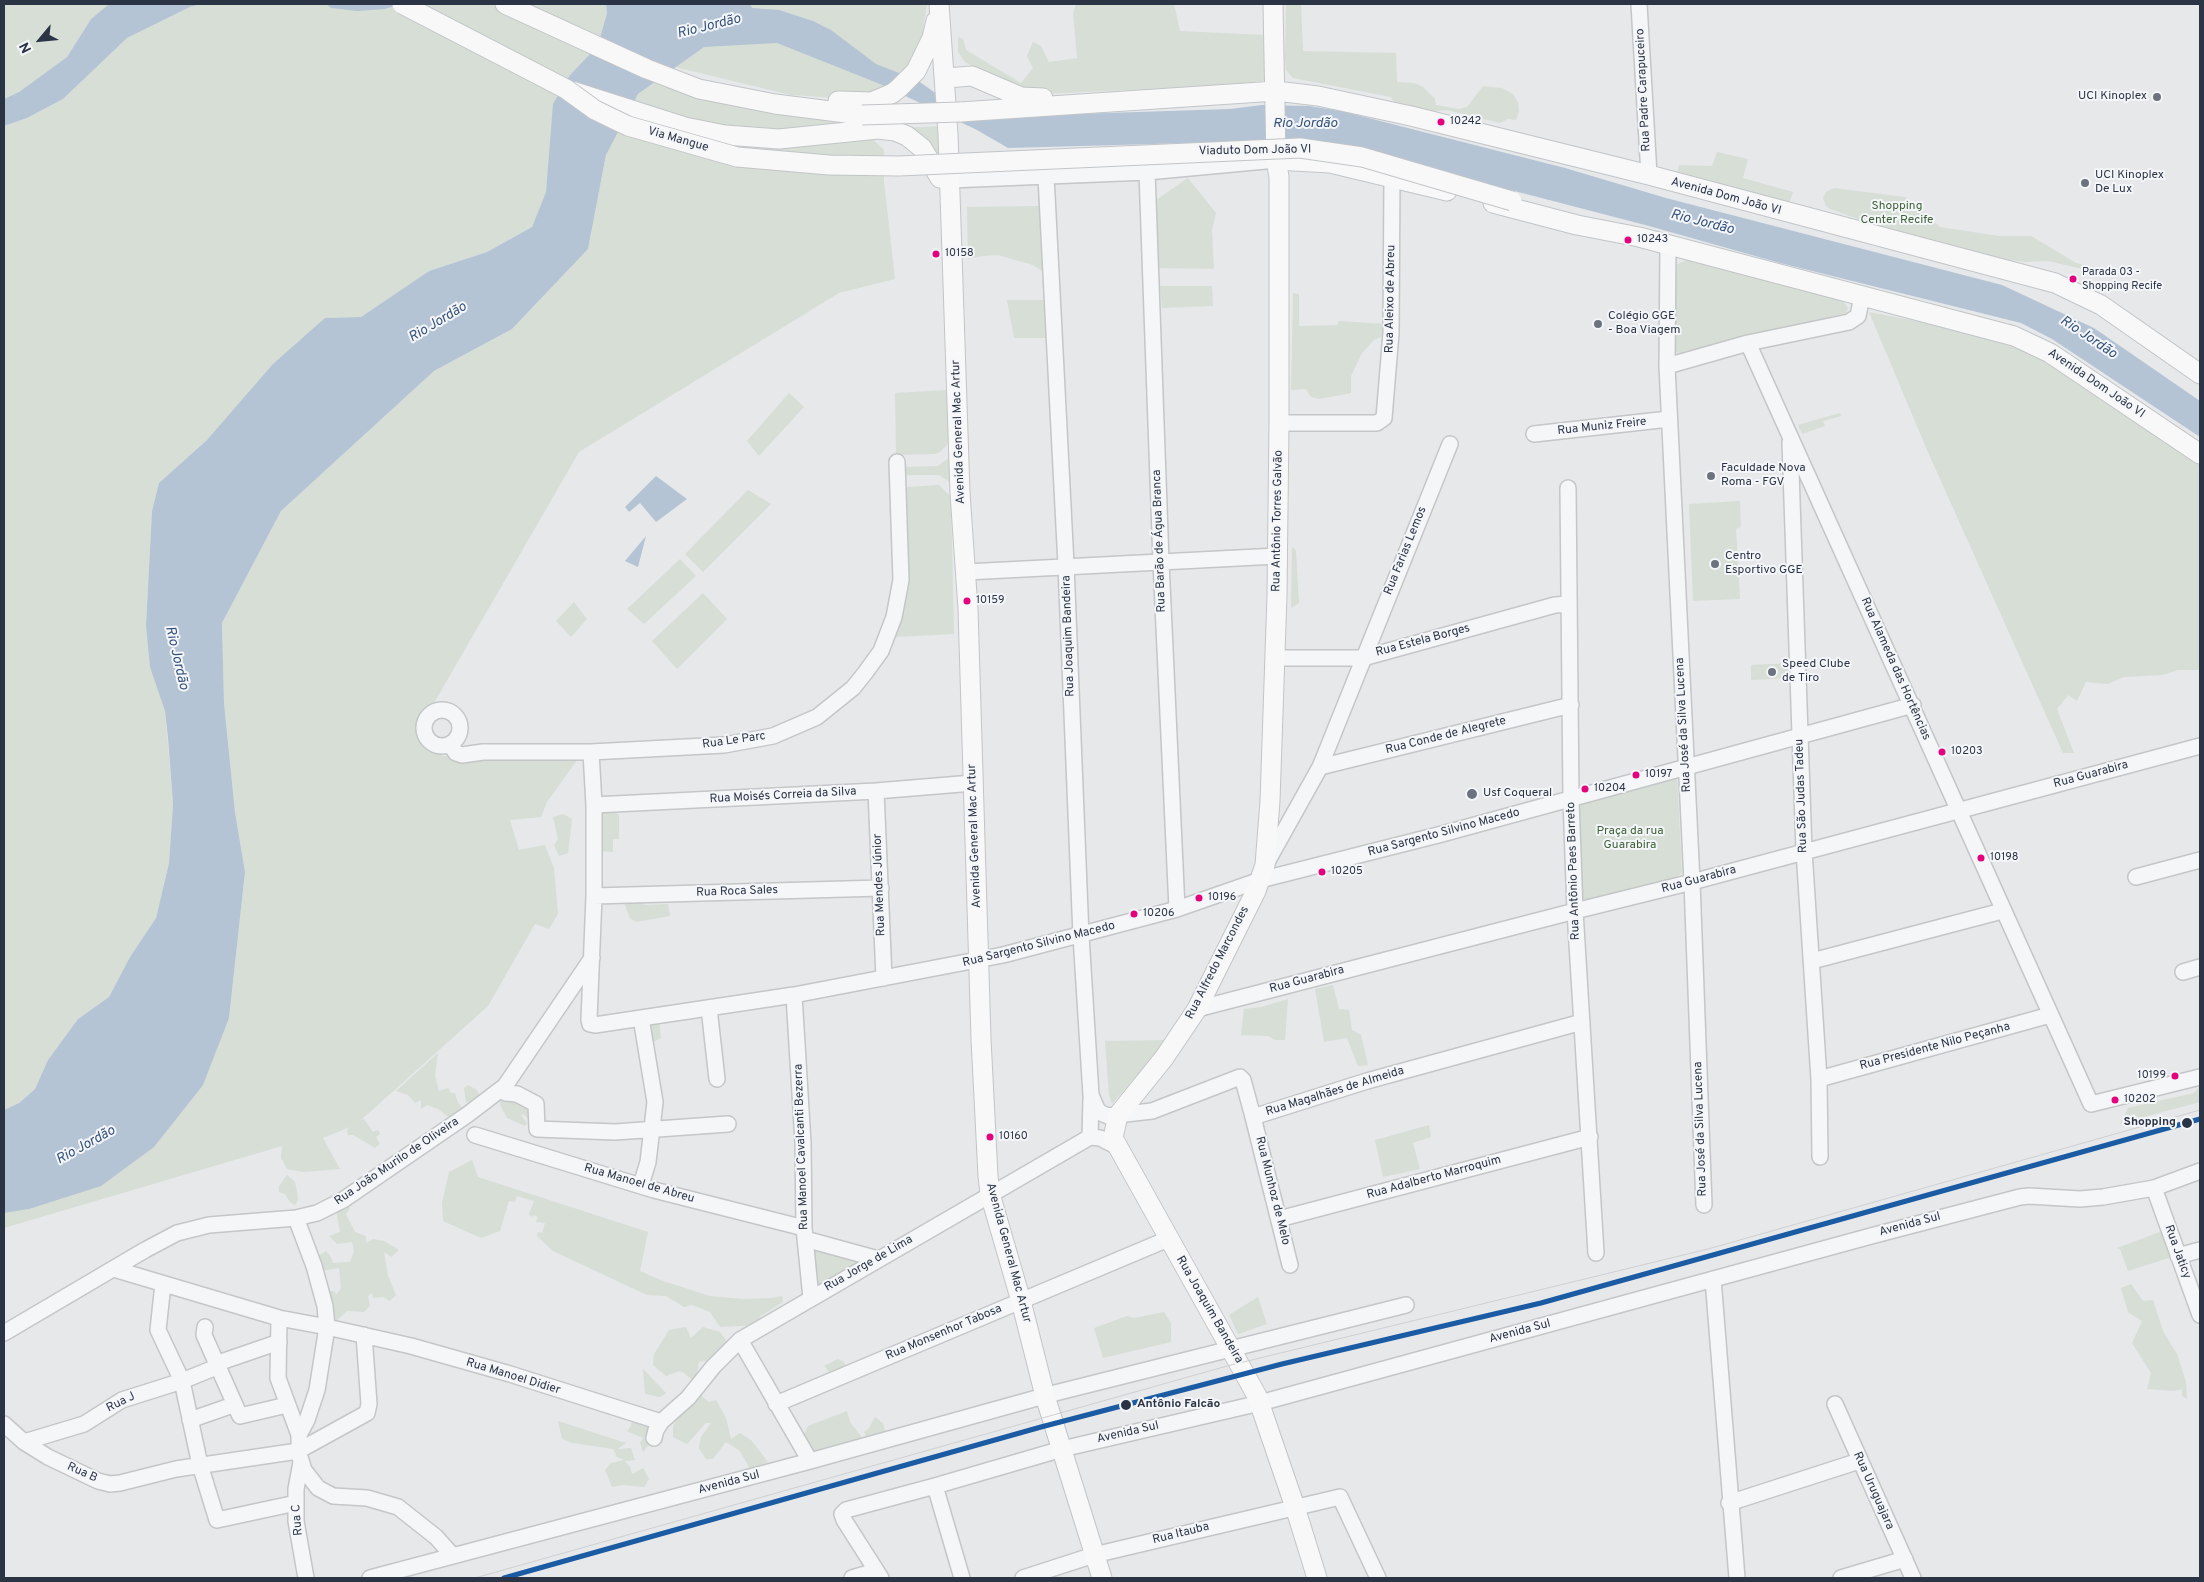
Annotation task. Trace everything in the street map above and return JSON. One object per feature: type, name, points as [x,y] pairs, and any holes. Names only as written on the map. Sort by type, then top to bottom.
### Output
[{"type":"main road","name":"Via Mangue","points":[[402,4],[566,89],[595,110],[628,126],[736,157],[829,165],[899,166],[985,162]]},
{"type":"main road","points":[[505,4],[648,69],[700,89],[816,111],[862,115],[960,112],[1221,95]]},
{"type":"main road","name":"Rua Antônio Torres Galvão","points":[[1263,873],[1270,801],[1279,423],[1279,177],[1281,97],[1273,4]]},
{"type":"main road","points":[[648,69],[676,72],[741,88],[811,98],[860,103],[872,102],[893,93],[916,71],[932,38],[939,7]]},
{"type":"main road","name":"Avenida General Mac Artur","points":[[939,7],[946,84],[960,493],[966,572],[977,859],[978,962],[986,1150],[990,1194],[1021,1300],[1045,1396],[1102,1578]]},
{"type":"main road","points":[[946,84],[974,77],[1012,94],[1031,98],[1210,88],[1221,95]]},
{"type":"main road","points":[[566,89],[685,127],[725,135],[779,138],[878,130],[895,131],[907,136],[922,148],[943,183],[951,204]]},
{"type":"main road","name":"Avenida Dom João VI","points":[[1221,95],[1318,96],[1411,116],[1650,175],[2055,283],[2101,305],[2200,374]]},
{"type":"main road","name":"Viaduto Dom João VI","points":[[985,162],[1300,148],[1362,157],[1512,201],[1546,216]]},
{"type":"main road","points":[[1281,152],[1392,177],[1546,216]]},
{"type":"main road","name":"Avenida Dom João VI","points":[[1546,216],[1577,225],[1668,244],[2014,336],[2050,352],[2200,454]]},
{"type":"main road","name":"Rua Alfredo Marcondes","points":[[1118,1115],[1164,1058],[1197,1009],[1263,873]]},
{"type":"main road","name":"Rua Joaquim Bandeira","points":[[1118,1115],[1113,1132],[1116,1146],[1260,1402],[1317,1578]]},
{"type":"street","name":"Rua Padre Carapuceiro","points":[[1639,4],[1650,175]]},
{"type":"street","points":[[950,180],[1147,172],[1281,152]]},
{"type":"street","name":"Rua Barão de Água Branca","points":[[1147,172],[1161,562],[1177,909]]},
{"type":"street","name":"Rua Joaquim Bandeira","points":[[1046,176],[1066,566],[1081,936],[1091,1095],[1090,1137]]},
{"type":"street","name":"Rua Aleixo de Abreu","points":[[1279,423],[1382,421],[1384,418],[1391,334],[1392,177]]},
{"type":"street","name":"Rua José da Silva Lucena","points":[[1668,244],[1667,366],[1692,882],[1704,1205]]},
{"type":"street","points":[[1667,366],[1748,344],[1849,322],[1858,316],[1862,296]]},
{"type":"street","name":"Rua Alameda das Hortências","points":[[1748,344],[1913,705],[2002,911],[2091,1104],[2200,1077]]},
{"type":"street","name":"Rua Muniz Freire","points":[[1534,434],[1669,419]]},
{"type":"street","name":"Rua São Judas Tadeu","points":[[1790,436],[1790,498],[1796,582],[1804,851],[1819,1079],[1820,1157]]},
{"type":"street","name":"Rua Farias Lemos","points":[[1363,658],[1450,444]]},
{"type":"street","name":"Rua Le Parc","points":[[455,739],[482,752],[591,752],[724,745],[773,736],[817,717],[853,688],[881,651],[898,604],[901,580],[897,462]]},
{"type":"street","name":"Rua Antônio Paes Barreto","points":[[1568,488],[1572,704],[1571,799],[1575,911],[1596,1253]]},
{"type":"street","points":[[966,572],[1277,556]]},
{"type":"street","name":"Rua Estela Borges","points":[[1274,658],[1363,658],[1556,605],[1569,604]]},
{"type":"street","name":"Rua Alfredo Marcondes","points":[[1263,873],[1320,767],[1363,658]]},
{"type":"street","name":"Rua Conde de Alegrete","points":[[1320,767],[1572,704]]},
{"type":"street","name":"Rua Sargento Silvino Macedo","points":[[592,958],[590,1024],[601,1025],[794,995],[978,962],[1177,909],[1263,873],[1571,799],[1913,705]]},
{"type":"street","name":"Rua Guarabira","points":[[1197,1009],[1692,882],[2200,746]]},
{"type":"street","points":[[591,752],[594,805],[592,958]]},
{"type":"street","name":"Rua Moisés Correia da Silva","points":[[594,805],[876,791],[973,783]]},
{"type":"street","name":"Rua Mendes Júnior","points":[[876,791],[884,978]]},
{"type":"street","points":[[2136,877],[2200,860]]},
{"type":"street","name":"Rua Roca Sales","points":[[594,896],[881,888]]},
{"type":"street","points":[[1812,962],[2002,911]]},
{"type":"street","name":"Rua João Murilo de Oliveira","points":[[4,1333],[169,1238],[193,1228],[296,1218],[317,1213],[343,1200],[443,1132],[500,1090],[592,958]]},
{"type":"street","points":[[2183,972],[2200,967]]},
{"type":"street","name":"Rua Manoel Cavalcanti Bezerra","points":[[794,995],[803,1143],[805,1234],[811,1298]]},
{"type":"street","points":[[709,1008],[717,1079]]},
{"type":"street","name":"Rua Presidente Nilo Peçanha","points":[[1819,1079],[2050,1015]]},
{"type":"street","points":[[641,1018],[655,1102],[648,1162],[641,1186]]},
{"type":"street","name":"Rua Magalhães de Almeida","points":[[1118,1115],[1152,1111],[1240,1077],[1243,1080],[1253,1117],[1367,1081],[1582,1022]]},
{"type":"street","points":[[500,1090],[516,1094],[536,1104],[537,1129],[596,1132],[728,1124]]},
{"type":"street","points":[[1091,1095],[1101,1113],[1108,1116],[1118,1115]]},
{"type":"street","name":"Rua Munhoz de Melo","points":[[1253,1117],[1290,1265]]},
{"type":"street","name":"Rua Manoel de Abreu","points":[[475,1135],[805,1234],[878,1259]]},
{"type":"street","points":[[1090,1137],[1100,1138],[1116,1146]]},
{"type":"street","name":"Rua Jorge de Lima","points":[[654,1438],[661,1422],[688,1398],[713,1367],[740,1340],[1090,1137]]},
{"type":"street","name":"Rua Adalberto Marroquim","points":[[1279,1219],[1590,1137]]},
{"type":"street","name":"Avenida Sul","points":[[878,1575],[844,1520],[842,1514],[846,1510],[1062,1449],[1260,1402],[2020,1197],[2080,1199],[2103,1197],[2154,1188],[2200,1171]]},
{"type":"street","name":"Rua Jaticy","points":[[2154,1188],[2200,1315]]},
{"type":"street","points":[[296,1218],[316,1274],[325,1306],[327,1327],[317,1390],[307,1420],[299,1435]]},
{"type":"street","name":"Rua Monsenhor Tabosa","points":[[776,1404],[1168,1239]]},
{"type":"street","points":[[2178,1256],[2200,1250]]},
{"type":"street","name":"Rua Manoel Didier","points":[[114,1269],[279,1318],[364,1335],[510,1374],[661,1422]]},
{"type":"street","points":[[1713,1279],[1736,1578]]},
{"type":"street","points":[[163,1284],[158,1330],[182,1382],[200,1465],[217,1520],[296,1503]]},
{"type":"street","name":"Avenida Sul","points":[[370,1578],[810,1461],[1045,1396],[1406,1305]]},
{"type":"street","points":[[279,1318],[278,1378],[299,1435],[300,1456],[311,1481],[324,1492],[333,1496],[366,1498],[398,1507],[436,1537],[453,1556]]},
{"type":"street","points":[[205,1328],[204,1335],[219,1365],[236,1410]]},
{"type":"street","name":"Rua B","points":[[4,1424],[24,1442],[48,1457],[87,1476],[110,1484],[200,1465],[300,1456],[366,1416],[369,1404],[364,1335]]},
{"type":"street","points":[[740,1340],[810,1461]]},
{"type":"street","name":"Rua J","points":[[24,1442],[84,1424],[122,1400],[182,1382],[219,1365],[279,1342]]},
{"type":"street","name":"Rua Uruguajara","points":[[1835,1404],[1913,1578]]},
{"type":"street","points":[[190,1420],[236,1410],[287,1405]]},
{"type":"street","name":"Rua C","points":[[300,1456],[296,1489],[296,1521],[306,1578]]},
{"type":"street","points":[[1729,1503],[1859,1461]]},
{"type":"street","points":[[935,1486],[962,1578]]},
{"type":"street","name":"Rua Itauba","points":[[1023,1578],[1094,1555],[1295,1506],[1340,1497],[1378,1578]]},
{"type":"street","points":[[1841,1578],[1905,1560]]},
{"type":"street","points":[[852,1578],[878,1575]]},
{"type":"green space","points":[[4,4],[109,4],[91,19],[67,57],[19,92],[4,99]]},
{"type":"green space","points":[[201,4],[326,4],[331,8],[385,9],[401,4],[606,4],[607,13],[599,41],[570,75],[553,122],[546,192],[532,227],[487,252],[429,271],[361,317],[325,318],[207,440],[159,483],[152,511],[146,625],[165,711],[173,804],[169,863],[156,918],[130,957],[109,997],[78,1019],[48,1060],[35,1089],[19,1103],[4,1110],[4,126],[27,118],[63,99],[127,38],[190,7]]},
{"type":"green space","points":[[708,4],[927,4],[920,51],[891,89],[853,99],[791,95],[675,67],[730,28]]},
{"type":"green space","points":[[1076,4],[1174,4],[1180,31],[1264,35],[1267,80],[1231,85],[1023,95],[965,62],[958,52],[958,37],[963,39],[966,50],[1021,83],[1033,68],[1027,56],[1033,42],[1041,46],[1049,62],[1077,58],[1073,13]]},
{"type":"green space","points":[[1286,4],[1301,4],[1303,51],[1396,53],[1397,82],[1414,83],[1423,87],[1435,99],[1436,105],[1459,109],[1467,107],[1483,86],[1502,88],[1513,94],[1518,102],[1519,112],[1516,120],[1508,119],[1500,123],[1447,110],[1423,112],[1395,105],[1391,97],[1293,78],[1286,70]]},
{"type":"green space","points":[[655,82],[857,124],[884,150],[884,182],[895,279],[839,293],[579,452],[434,703],[423,715],[417,726],[423,741],[443,756],[460,754],[580,756],[547,802],[541,817],[510,820],[519,850],[545,845],[554,868],[558,914],[549,929],[535,924],[488,1006],[360,1121],[364,1119],[373,1132],[378,1130],[380,1134],[376,1137],[380,1144],[375,1148],[353,1135],[348,1135],[347,1130],[350,1127],[323,1138],[340,1169],[304,1172],[287,1169],[281,1158],[282,1146],[4,1228],[4,1213],[29,1209],[229,1018],[245,872],[235,812],[224,703],[222,623],[281,511],[434,371],[512,329],[588,249],[606,155],[638,94]]},
{"type":"green space","points":[[945,126],[947,159],[938,160],[897,128]]},
{"type":"green space","points":[[1717,152],[1748,159],[1743,178],[1793,192],[1787,209],[1676,178],[1679,165],[1712,166]]},
{"type":"green space","points":[[1188,178],[1216,213],[1212,230],[1214,269],[1159,268],[1156,200]]},
{"type":"green space","name":"Shopping Center Recife","points":[[1834,188],[1905,197],[1940,227],[1999,236],[2031,236],[2076,263],[2084,265],[2091,271],[2048,261],[2024,262],[1989,257],[1886,229],[1826,206],[1823,198],[1826,192]]},
{"type":"green space","points":[[1044,206],[1049,275],[1033,265],[998,255],[968,259],[967,207]]},
{"type":"green space","points":[[1693,257],[1787,282],[1843,301],[1848,308],[1846,313],[1686,355],[1673,351],[1674,266]]},
{"type":"green space","points":[[1160,286],[1212,286],[1213,306],[1162,308]]},
{"type":"green space","points":[[1293,293],[1299,294],[1299,326],[1337,325],[1339,321],[1386,324],[1383,336],[1374,340],[1362,353],[1351,376],[1351,393],[1319,399],[1311,397],[1306,389],[1291,390]]},
{"type":"green space","points":[[1007,300],[1048,300],[1050,338],[1014,338]]},
{"type":"green space","points":[[1869,312],[1952,328],[2032,351],[2200,464],[2200,670],[2178,670],[2162,675],[2124,677],[2108,684],[2086,682],[2077,701],[2068,695],[2057,709],[2074,753],[2063,753],[1927,450]]},
{"type":"green space","points":[[947,390],[949,439],[947,445],[935,454],[899,455],[896,452],[895,393]]},
{"type":"green space","points":[[789,393],[804,407],[759,456],[747,441]]},
{"type":"green space","points":[[1840,413],[1841,416],[1823,421],[1825,426],[1802,434],[1798,425]]},
{"type":"green space","points":[[950,457],[950,482],[939,475],[905,475],[904,467],[938,466]]},
{"type":"green space","points":[[939,485],[951,497],[954,634],[893,637],[903,489],[906,487]]},
{"type":"green space","points":[[748,490],[771,504],[703,572],[685,554]]},
{"type":"green space","name":"Centro Esportivo GGE","points":[[1740,501],[1741,527],[1736,529],[1740,599],[1693,601],[1689,504]]},
{"type":"green space","points":[[1292,547],[1296,550],[1299,603],[1291,608]]},
{"type":"green space","points":[[680,559],[696,576],[644,624],[627,609]]},
{"type":"green space","points":[[703,593],[727,619],[677,669],[652,641]]},
{"type":"green space","points":[[574,602],[587,619],[571,637],[556,621]]},
{"type":"green space","name":"Speed Clube de Tiro","points":[[1793,663],[1794,678],[1751,680],[1751,665]]},
{"type":"green space","name":"Praça da rua Guarabira","points":[[1677,777],[1681,874],[1673,879],[1585,901],[1582,896],[1579,802]]},
{"type":"green space","points":[[599,808],[612,810],[619,815],[619,839],[613,839],[613,852],[600,851]]},
{"type":"green space","points":[[563,814],[572,819],[568,853],[559,856],[554,845],[558,839],[553,817]]},
{"type":"green space","points":[[623,900],[640,900],[645,905],[668,904],[670,916],[636,922],[630,918]]},
{"type":"green space","points":[[1333,985],[1339,1009],[1349,1010],[1352,1030],[1361,1035],[1368,1065],[1358,1066],[1347,1038],[1324,1042],[1315,989]]},
{"type":"green space","points":[[1288,999],[1285,1040],[1275,1040],[1268,1036],[1241,1035],[1244,1009],[1261,1007]]},
{"type":"green space","points":[[659,1020],[661,1038],[648,1045],[643,1021]]},
{"type":"green space","points":[[1168,1040],[1112,1104],[1109,1095],[1105,1041]]},
{"type":"green space","points":[[438,1053],[435,1076],[439,1091],[448,1088],[451,1093],[455,1093],[458,1103],[462,1107],[459,1112],[450,1118],[438,1109],[427,1105],[421,1109],[421,1100],[415,1103],[408,1095],[396,1091]]},
{"type":"green space","points":[[468,1085],[477,1090],[481,1098],[474,1103],[466,1102],[464,1088]]},
{"type":"green space","points":[[2200,1086],[2200,1102],[2140,1118],[2132,1114],[2127,1122],[2120,1124],[2128,1108],[2194,1093]]},
{"type":"green space","points":[[501,1095],[517,1096],[538,1116],[529,1120],[523,1114],[521,1115],[527,1123],[525,1126],[507,1118],[500,1105]]},
{"type":"green space","points":[[1429,1125],[1431,1137],[1413,1143],[1420,1169],[1383,1177],[1375,1140]]},
{"type":"green space","points":[[472,1160],[478,1177],[648,1232],[640,1271],[663,1281],[710,1296],[743,1299],[782,1296],[783,1302],[759,1317],[759,1325],[720,1327],[710,1312],[692,1305],[684,1307],[666,1296],[647,1295],[553,1251],[537,1236],[538,1232],[542,1233],[545,1223],[536,1222],[538,1217],[534,1215],[531,1217],[529,1214],[534,1201],[517,1196],[515,1202],[509,1201],[500,1231],[481,1238],[443,1221],[442,1203],[449,1172]]},
{"type":"green space","points":[[287,1175],[295,1182],[298,1200],[295,1205],[290,1202],[285,1194],[279,1192],[279,1186]]},
{"type":"green space","points":[[347,1205],[350,1208],[346,1214],[355,1232],[366,1236],[366,1243],[373,1239],[384,1241],[399,1250],[391,1257],[384,1252],[388,1276],[396,1295],[390,1301],[383,1297],[373,1298],[372,1293],[368,1296],[370,1306],[364,1312],[347,1311],[333,1324],[324,1291],[334,1291],[336,1295],[341,1288],[339,1268],[321,1271],[316,1258],[326,1251],[333,1263],[350,1262],[354,1251],[352,1242],[337,1244],[329,1236],[340,1232],[336,1209]]},
{"type":"green space","points":[[2165,1230],[2175,1256],[2128,1271],[2120,1249],[2117,1248]]},
{"type":"green space","points":[[809,1243],[866,1262],[814,1293]]},
{"type":"green space","points":[[2131,1284],[2143,1301],[2153,1300],[2163,1331],[2177,1354],[2186,1382],[2187,1399],[2182,1396],[2182,1389],[2174,1391],[2147,1389],[2151,1373],[2132,1343],[2142,1321],[2128,1312],[2121,1288]]},
{"type":"green space","points":[[1258,1297],[1267,1324],[1238,1334],[1229,1315]]},
{"type":"green space","points":[[1164,1312],[1171,1323],[1171,1342],[1103,1358],[1094,1328],[1127,1316],[1134,1318]]},
{"type":"green space","points":[[686,1327],[691,1338],[703,1327],[720,1332],[728,1343],[711,1360],[699,1362],[697,1372],[701,1379],[695,1382],[679,1371],[666,1376],[653,1365],[654,1354],[669,1330]]},
{"type":"green space","points":[[838,1359],[844,1362],[847,1370],[832,1375],[824,1366]]},
{"type":"green space","points":[[643,1369],[666,1393],[660,1397],[645,1394]]},
{"type":"green space","points":[[699,1394],[709,1402],[716,1400],[726,1418],[731,1439],[740,1433],[751,1440],[768,1462],[750,1469],[740,1451],[726,1442],[713,1459],[706,1459],[699,1448],[701,1437],[711,1423],[706,1423],[687,1444],[673,1437],[673,1426],[677,1418],[684,1408]]},
{"type":"green space","points":[[847,1411],[850,1422],[864,1440],[819,1453],[812,1450],[804,1434],[808,1426]]},
{"type":"green space","points":[[632,1416],[651,1422],[650,1443],[643,1452],[640,1443],[643,1438],[627,1431],[631,1426]]},
{"type":"green space","points":[[875,1417],[883,1423],[886,1434],[868,1439],[864,1432],[869,1428]]},
{"type":"green space","points":[[558,1421],[626,1443],[618,1449],[631,1448],[635,1460],[625,1461],[630,1467],[632,1474],[643,1468],[649,1479],[644,1487],[622,1485],[612,1487],[605,1470],[611,1463],[624,1460],[617,1457],[613,1449],[573,1443],[562,1439]]},
{"type":"water","points":[[109,4],[201,4],[190,7],[127,38],[63,99],[27,118],[4,126],[4,99],[19,92],[67,57],[91,19]]},
{"type":"water","points":[[326,4],[401,4],[385,9],[357,11],[331,8]]},
{"type":"water","name":"Rio Jordão","points":[[606,4],[750,4],[752,8],[779,10],[813,21],[831,30],[876,64],[917,80],[958,109],[982,117],[1230,109],[1262,105],[1309,106],[1341,111],[1565,168],[1666,198],[2002,285],[2094,328],[2200,401],[2200,437],[2052,339],[2021,323],[1780,263],[1649,226],[1353,149],[1263,141],[1008,148],[977,130],[880,84],[777,43],[704,47],[638,94],[606,155],[588,249],[512,329],[434,371],[281,511],[222,623],[224,703],[235,812],[245,872],[229,1018],[203,1085],[154,1147],[101,1186],[29,1209],[4,1213],[4,1110],[19,1103],[35,1089],[48,1060],[78,1019],[109,997],[130,957],[156,918],[169,863],[173,804],[168,738],[165,711],[150,667],[146,625],[152,511],[159,483],[207,440],[273,364],[325,318],[361,317],[429,271],[487,252],[532,227],[546,192],[553,104],[570,75],[599,41],[607,13]]},
{"type":"water","points":[[656,476],[687,499],[656,522],[640,503],[629,512],[625,507]]},
{"type":"water","points":[[646,536],[638,567],[625,561]]},
{"type":"tram line","points":[[475,1578],[1227,1366],[1708,1249],[2200,1110]]},
{"type":"transit line","points":[[504,1578],[1041,1427],[1282,1364],[1541,1303],[2200,1119]]},
{"type":"place","name":"UCI Kinoplex","points":[[2157,97]]},
{"type":"place","name":"10242","points":[[1441,122]]},
{"type":"place","name":"UCI Kinoplex De Lux","points":[[2085,183]]},
{"type":"place","name":"10243","points":[[1628,240]]},
{"type":"place","name":"10158","points":[[936,254]]},
{"type":"place","name":"Parada 03 - Shopping Recife","points":[[2073,279]]},
{"type":"place","name":"Colégio GGE - Boa Viagem","points":[[1598,324]]},
{"type":"place","name":"Faculdade Nova Roma - FGV","points":[[1711,476]]},
{"type":"place","name":"Centro Esportivo GGE","points":[[1715,564]]},
{"type":"place","name":"10159","points":[[967,601]]},
{"type":"place","name":"Speed Clube de Tiro","points":[[1772,672]]},
{"type":"place","name":"10203","points":[[1942,752]]},
{"type":"place","name":"10197","points":[[1636,775]]},
{"type":"place","name":"10204","points":[[1585,789]]},
{"type":"place","name":"Usf Coqueral","points":[[1472,794]]},
{"type":"place","name":"10198","points":[[1981,858]]},
{"type":"place","name":"10205","points":[[1322,872]]},
{"type":"place","name":"10196","points":[[1199,898]]},
{"type":"place","name":"10206","points":[[1134,914]]},
{"type":"place","name":"10199","points":[[2175,1076]]},
{"type":"place","name":"10202","points":[[2115,1100]]},
{"type":"place","name":"Shopping","points":[[2187,1123]]},
{"type":"place","name":"10160","points":[[990,1137]]},
{"type":"place","name":"Antônio Falcão","points":[[1126,1405]]}]
